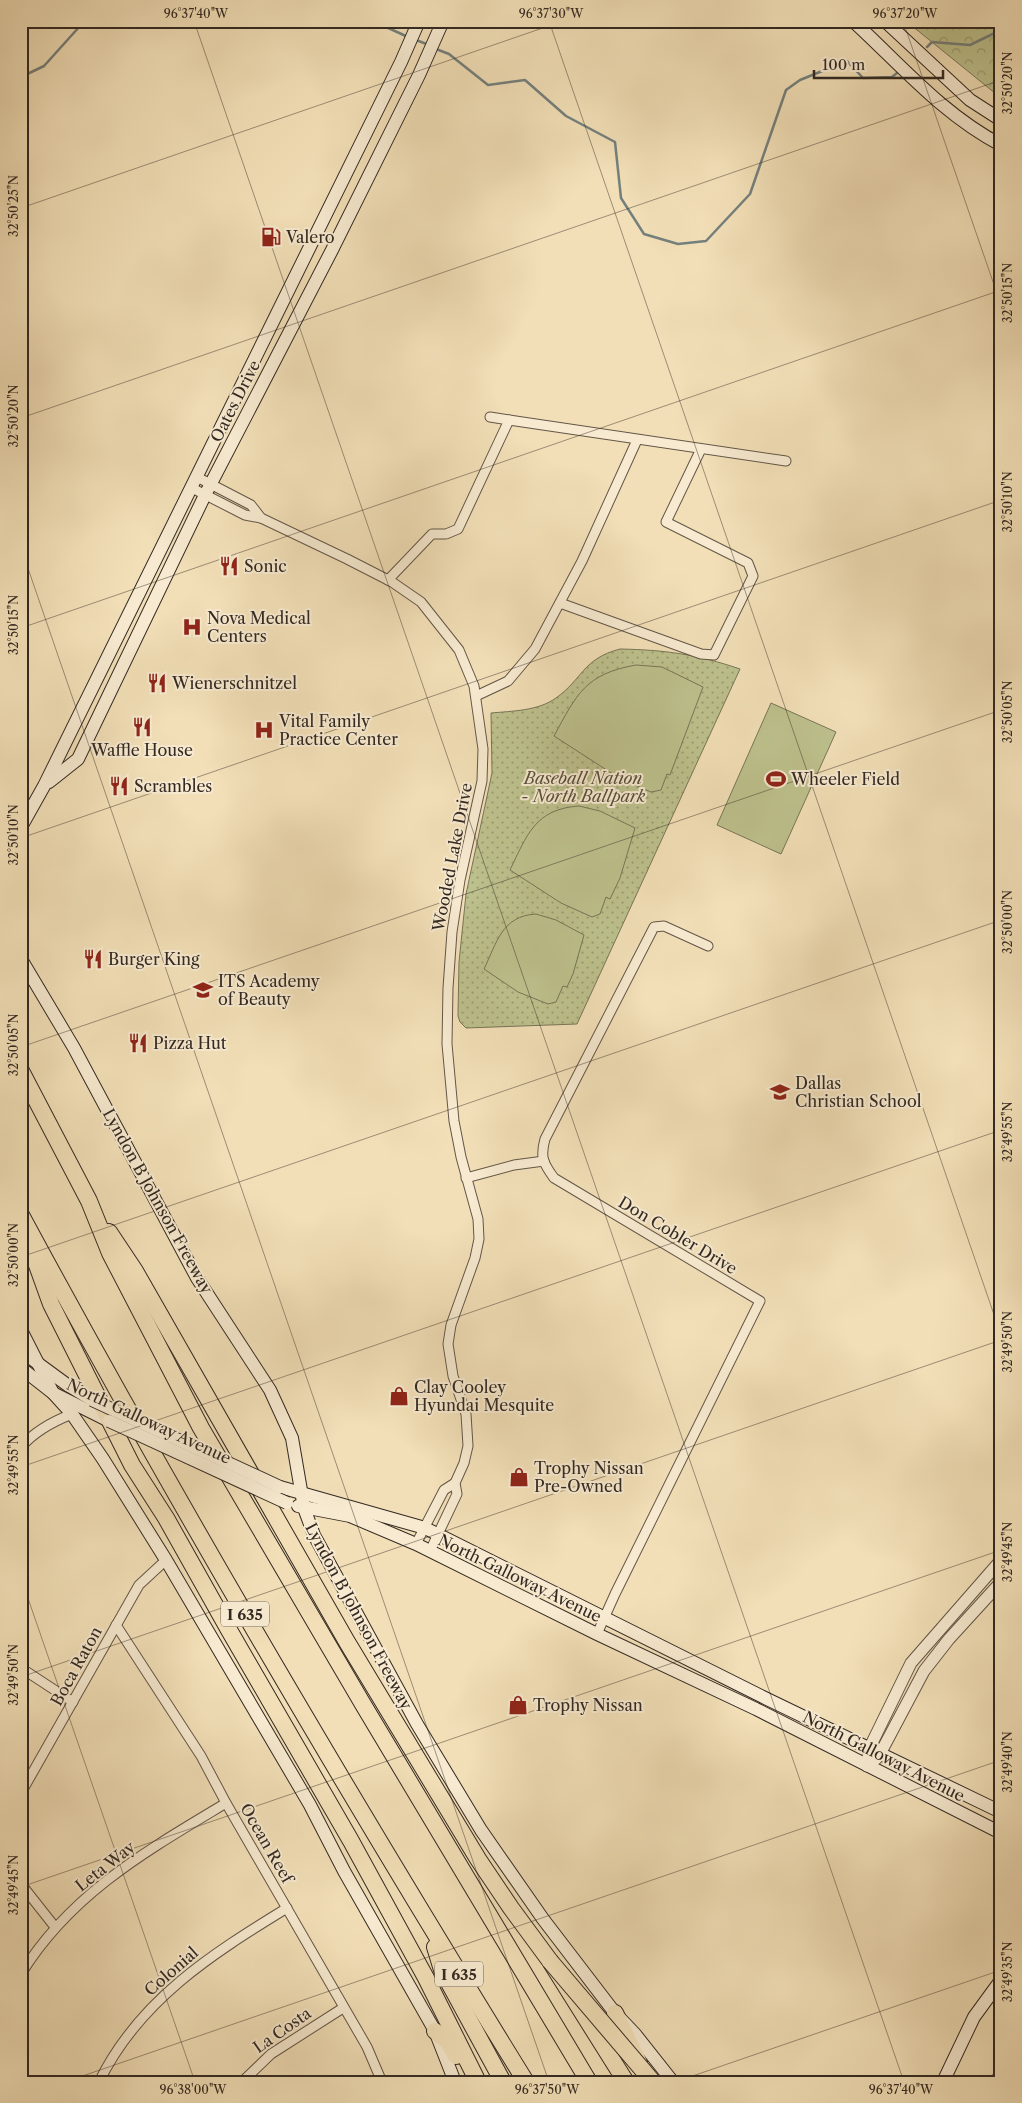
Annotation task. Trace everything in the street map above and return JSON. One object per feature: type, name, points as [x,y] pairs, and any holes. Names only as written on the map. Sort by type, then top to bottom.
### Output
[{"type":"highway","points":[[21,1071],[89,1201],[110,1253],[201,1428],[364,1706],[589,2080]]},
{"type":"highway","points":[[89,1201],[135,1271],[308,1574],[478,1860],[550,1961],[653,2082]]},
{"type":"highway","name":"I 635","points":[[21,1216],[100,1362],[195,1529],[428,1923],[526,2082]]},
{"type":"highway","points":[[21,1222],[51,1304],[132,1465],[166,1518],[204,1588],[351,1841],[426,1978],[474,2079]]},
{"type":"highway","points":[[428,1923],[442,1970],[503,2082]]},
{"type":"highway","points":[[550,1961],[626,2082]]},
{"type":"highway","points":[[615,2013],[637,2058],[645,2082]]},
{"type":"highway","points":[[436,2032],[448,2042],[474,2079]]},
{"type":"main road","name":"Oates Drive","points":[[21,827],[44,786],[194,483],[401,62],[419,21]]},
{"type":"main road","name":"Oates Drive","points":[[44,786],[78,759],[208,490],[332,250],[398,113],[419,75],[443,21]]},
{"type":"main road","points":[[885,21],[970,100],[1001,120]]},
{"type":"main road","points":[[855,22],[902,70],[950,112],[1001,145]]},
{"type":"main road","points":[[380,103],[398,113]]},
{"type":"main road","points":[[120,632],[136,640]]},
{"type":"main road","name":"Lyndon B Johnson Freeway","points":[[21,959],[74,1048],[197,1278],[270,1390],[292,1438],[304,1508],[314,1535],[417,1724],[481,1830],[543,1919],[615,2013],[635,2034],[673,2082]]},
{"type":"main road","points":[[21,1330],[53,1393],[72,1414],[86,1434],[166,1560],[310,1805],[344,1871],[436,2032],[454,2082]]},
{"type":"main road","name":"North Galloway Avenue","points":[[21,1351],[37,1364],[92,1400],[280,1487],[425,1528],[874,1752],[1001,1812]]},
{"type":"main road","name":"North Galloway Avenue","points":[[21,1368],[53,1393],[288,1502],[304,1508],[328,1510],[350,1516],[416,1544],[597,1634],[756,1709],[1001,1833]]},
{"type":"main road","points":[[86,1434],[86,1424],[101,1415],[127,1416]]},
{"type":"main road","points":[[314,1535],[318,1520],[328,1510]]},
{"type":"main road","points":[[961,1812],[970,1797]]},
{"type":"main road","points":[[943,2082],[974,2017],[1001,1980]]},
{"type":"main road","points":[[995,2082],[1001,2076]]},
{"type":"street","points":[[490,417],[786,461]]},
{"type":"street","points":[[388,580],[432,534],[446,534],[458,529],[509,420]]},
{"type":"street","points":[[476,696],[508,681],[535,650],[582,561],[636,440]]},
{"type":"street","points":[[560,603],[701,654],[714,655],[753,576],[748,562],[666,522],[701,449]]},
{"type":"street","name":"Wooded Lake Drive","points":[[194,483],[208,490],[245,515],[261,518],[388,580],[421,602],[454,642],[474,686],[483,749],[482,781],[460,880],[452,932],[447,1044],[454,1121],[466,1178],[478,1219],[479,1239],[475,1258],[451,1325],[448,1344],[453,1376],[466,1414],[468,1446],[455,1484],[457,1494],[430,1551]]},
{"type":"street","points":[[466,1178],[514,1165],[544,1161],[542,1153],[545,1139],[654,927],[664,926],[708,946]]},
{"type":"street","name":"Don Cobler Drive","points":[[544,1161],[554,1178],[760,1301],[597,1634]]},
{"type":"street","points":[[21,1447],[26,1441],[46,1427],[72,1414]]},
{"type":"street","name":"Wooded Lake Drive","points":[[416,1544],[444,1490],[455,1484]]},
{"type":"street","name":"Boca Raton","points":[[21,1793],[139,1585],[166,1560]]},
{"type":"street","points":[[874,1752],[891,1706],[911,1663],[983,1583],[1001,1560]]},
{"type":"street","points":[[867,1766],[924,1671],[949,1639],[1001,1582]]},
{"type":"street","name":"Ocean Reef","points":[[116,1625],[202,1756],[226,1802],[367,2047],[382,2082]]},
{"type":"street","points":[[940,1629],[949,1639]]},
{"type":"street","points":[[21,1668],[73,1702]]},
{"type":"street","name":"Leta Way","points":[[21,1974],[55,1928],[121,1868],[226,1802]]},
{"type":"street","points":[[21,1884],[55,1928]]},
{"type":"street","name":"Colonial","points":[[99,2082],[108,2064],[129,2033],[174,1984],[224,1946],[287,1908]]},
{"type":"street","name":"La Costa","points":[[242,2082],[271,2054],[343,2008]]},
{"type":"green space","points":[[906,21],[1001,21],[1001,98]]},
{"type":"green space","name":"Baseball Nation - North Ballpark","points":[[620,649],[652,650],[680,654],[740,669],[577,1024],[466,1028],[460,1022],[458,1016],[459,962],[466,894],[492,773],[491,713],[525,710],[541,706],[565,691],[598,658]]},
{"type":"green space","points":[[636,665],[662,667],[703,687],[670,775],[667,774],[661,790],[651,792],[619,778],[554,736],[569,708],[584,688],[605,674]]},
{"type":"green space","name":"Wheeler Field","points":[[771,703],[836,732],[781,854],[717,825]]},
{"type":"green space","points":[[579,806],[600,811],[635,828],[620,878],[610,899],[606,897],[600,914],[592,917],[561,903],[510,870],[528,835],[542,818],[564,808]]},
{"type":"green space","points":[[536,914],[556,920],[584,935],[573,974],[567,987],[563,986],[556,1002],[548,1004],[518,992],[484,969],[497,940],[508,925],[525,916]]},
{"type":"waterway","points":[[21,77],[44,66],[80,26],[87,21]]},
{"type":"waterway","points":[[373,21],[408,37]]},
{"type":"waterway","points":[[927,47],[932,42],[970,45],[1001,30]]},
{"type":"waterway","points":[[416,40],[429,45]]},
{"type":"waterway","points":[[436,49],[449,54],[488,85],[525,80],[566,116],[615,142],[621,198],[644,234],[678,244],[706,241],[750,194],[786,90],[800,80],[847,61],[863,78],[892,77],[897,73]]},
{"type":"place","name":"Valero","points":[[271,237]]},
{"type":"place","name":"Sonic","points":[[229,566]]},
{"type":"place","name":"Nova Medical Centers","points":[[192,627]]},
{"type":"place","name":"Wienerschnitzel","points":[[157,683]]},
{"type":"place","name":"Waffle House","points":[[142,727]]},
{"type":"place","name":"Vital Family Practice Center","points":[[264,730]]},
{"type":"place","name":"Wheeler Field","points":[[776,779]]},
{"type":"place","name":"Scrambles","points":[[119,786]]},
{"type":"place","name":"Burger King","points":[[93,959]]},
{"type":"place","name":"ITS Academy of Beauty","points":[[203,990]]},
{"type":"place","name":"Pizza Hut","points":[[138,1043]]},
{"type":"place","name":"Dallas Christian School","points":[[780,1092]]},
{"type":"place","name":"Clay Cooley Hyundai Mesquite","points":[[399,1396]]},
{"type":"place","name":"Trophy Nissan Pre-Owned","points":[[519,1477]]},
{"type":"place","name":"Trophy Nissan","points":[[518,1705]]}]
